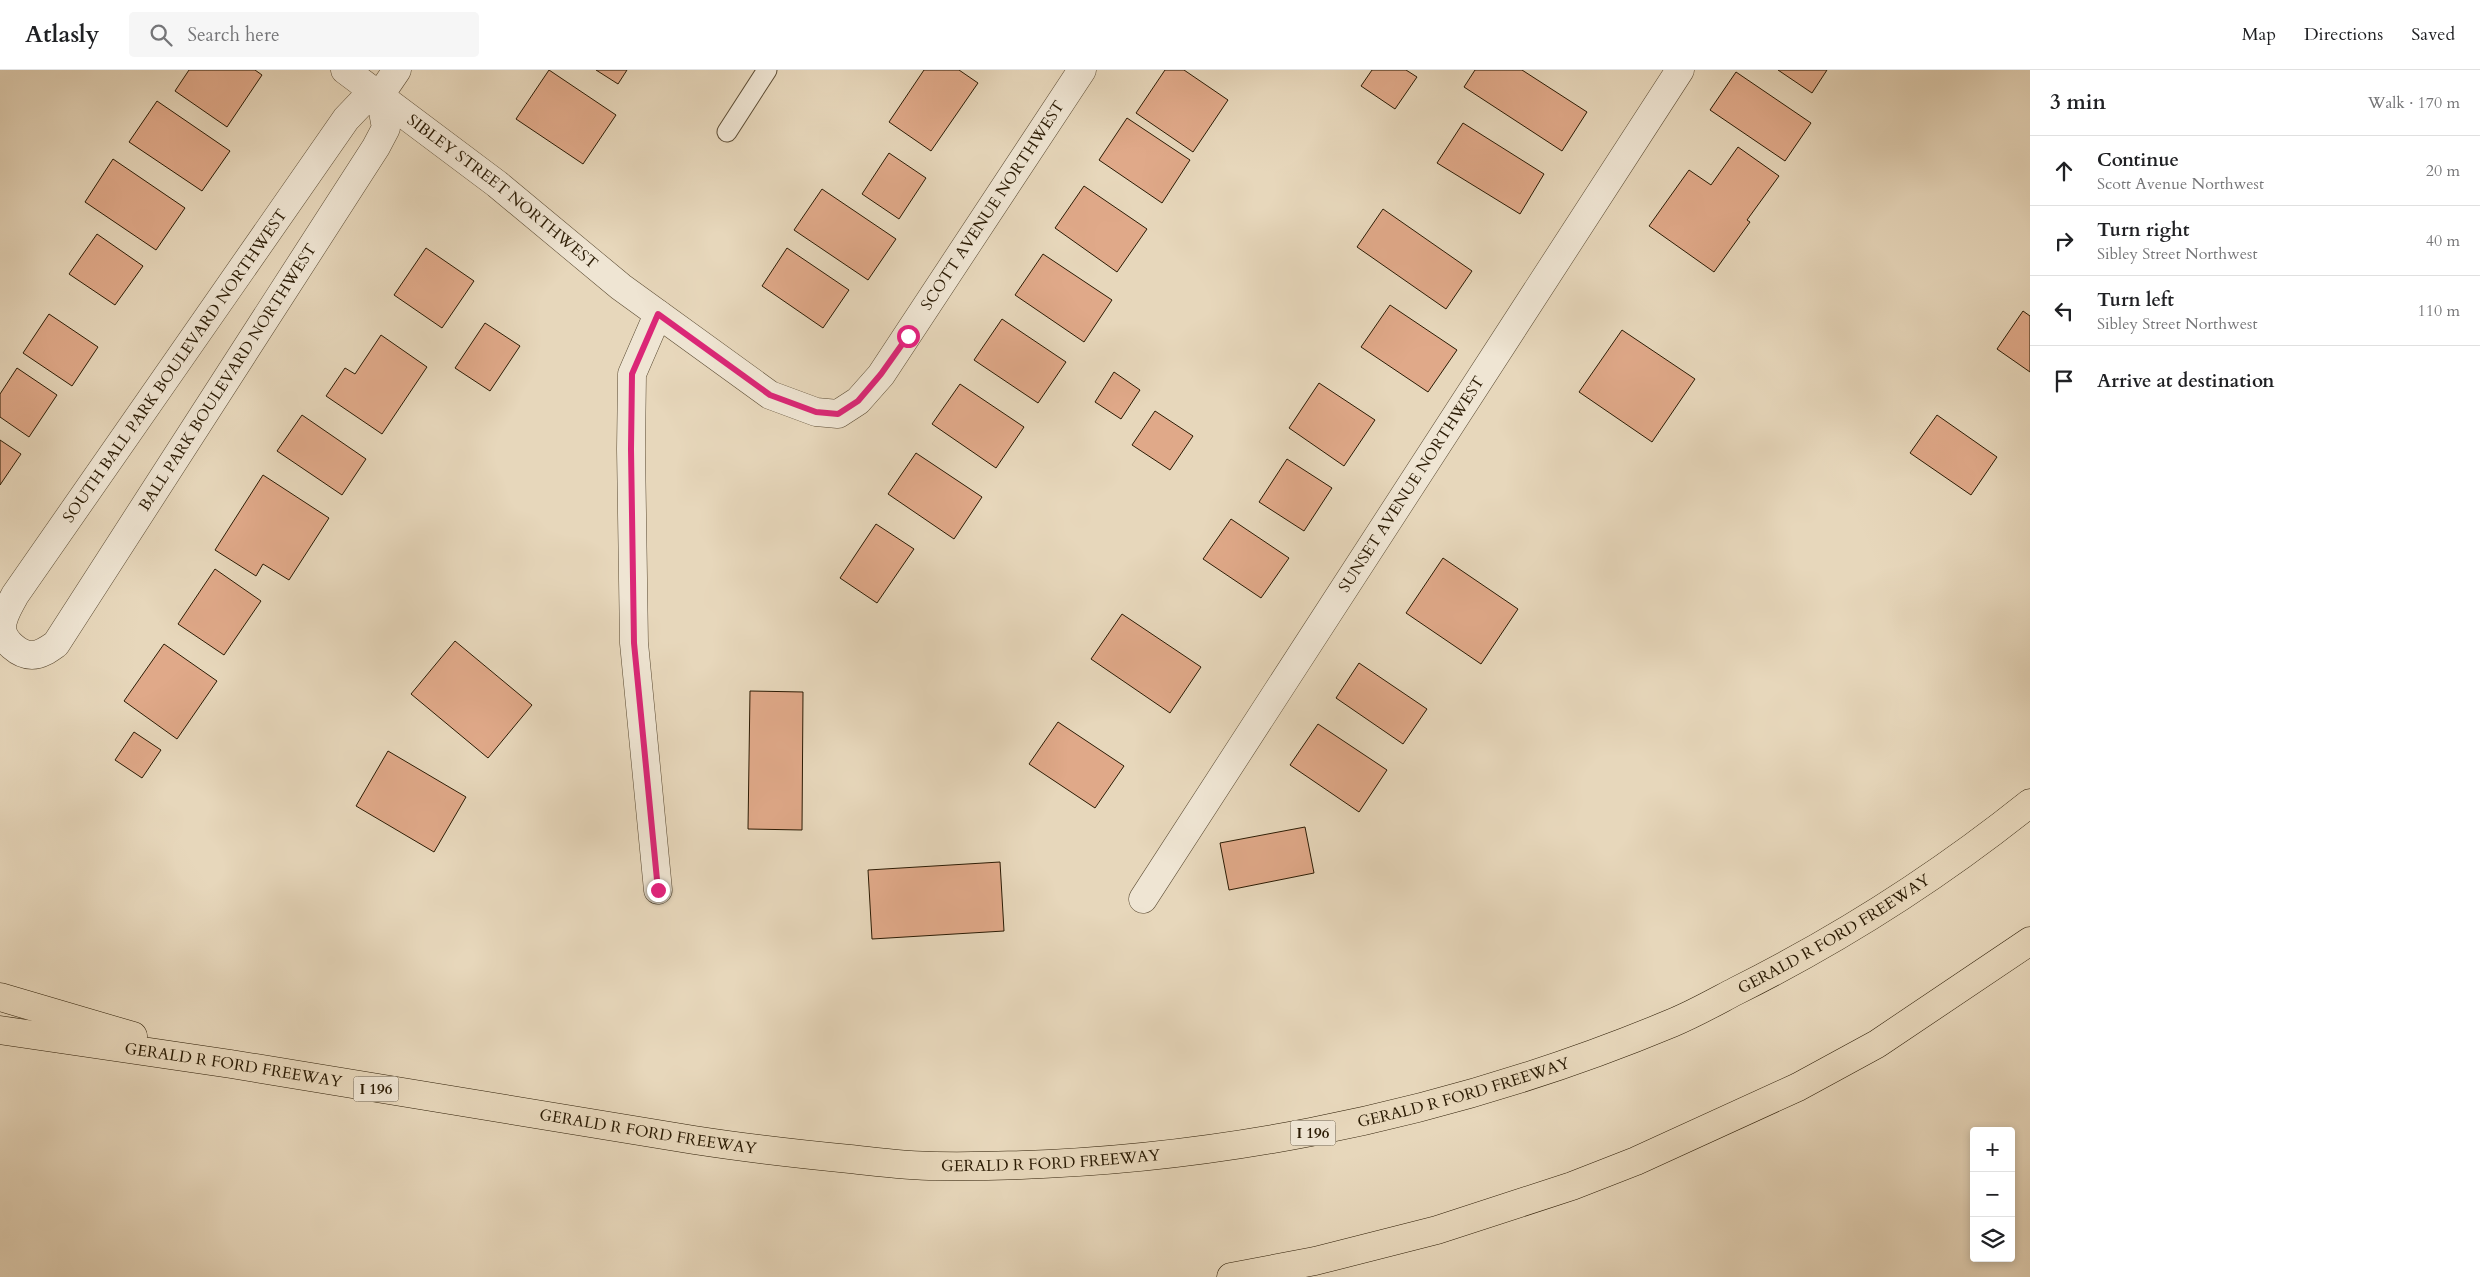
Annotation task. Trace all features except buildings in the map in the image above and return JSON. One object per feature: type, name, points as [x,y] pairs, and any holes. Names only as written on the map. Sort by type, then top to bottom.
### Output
[{"type":"highway","name":"GERALD R FORD FREEWAY","points":[[0,1030],[231,1064],[694,1140],[770,1151],[867,1161],[933,1166],[1042,1164],[1215,1149],[1351,1126],[1417,1110],[1528,1076],[1674,1022],[1770,974],[1838,936],[1921,883],[1990,835],[2030,803]]},
{"type":"highway","points":[[1231,1277],[1315,1261],[1437,1230],[1572,1186],[1636,1162],[1798,1087],[1878,1044],[2030,941]]},
{"type":"highway","points":[[0,997],[231,1064]]},
{"type":"street","name":"SIBLEY STREET NORTHWEST","points":[[345,70],[497,184],[621,287],[658,314],[770,395],[816,412]]},
{"type":"street","points":[[380,95],[397,70]]},
{"type":"street","name":"SCOTT AVENUE NORTHWEST","points":[[816,412],[838,414],[858,401],[881,374],[1082,70]]},
{"type":"street","name":"SUNSET AVENUE NORTHWEST","points":[[1143,900],[1680,70]]},
{"type":"street","name":"SOUTH BALL PARK BOULEVARD NORTHWEST","points":[[18,651],[9,642],[2,629],[6,613],[15,595],[346,118],[366,99],[380,95]]},
{"type":"street","name":"BALL PARK BOULEVARD NORTHWEST","points":[[18,651],[32,655],[46,651],[56,644],[62,635],[376,147],[386,128],[380,95]]},
{"type":"street","points":[[658,314],[632,374],[631,449],[634,643],[658,890]]},
{"type":"lane","points":[[727,132],[768,70]]},
{"type":"route","points":[[658,890],[634,643],[631,449],[632,374],[658,314],[770,395],[816,412],[838,414],[858,401],[881,374],[908,336]]}]
